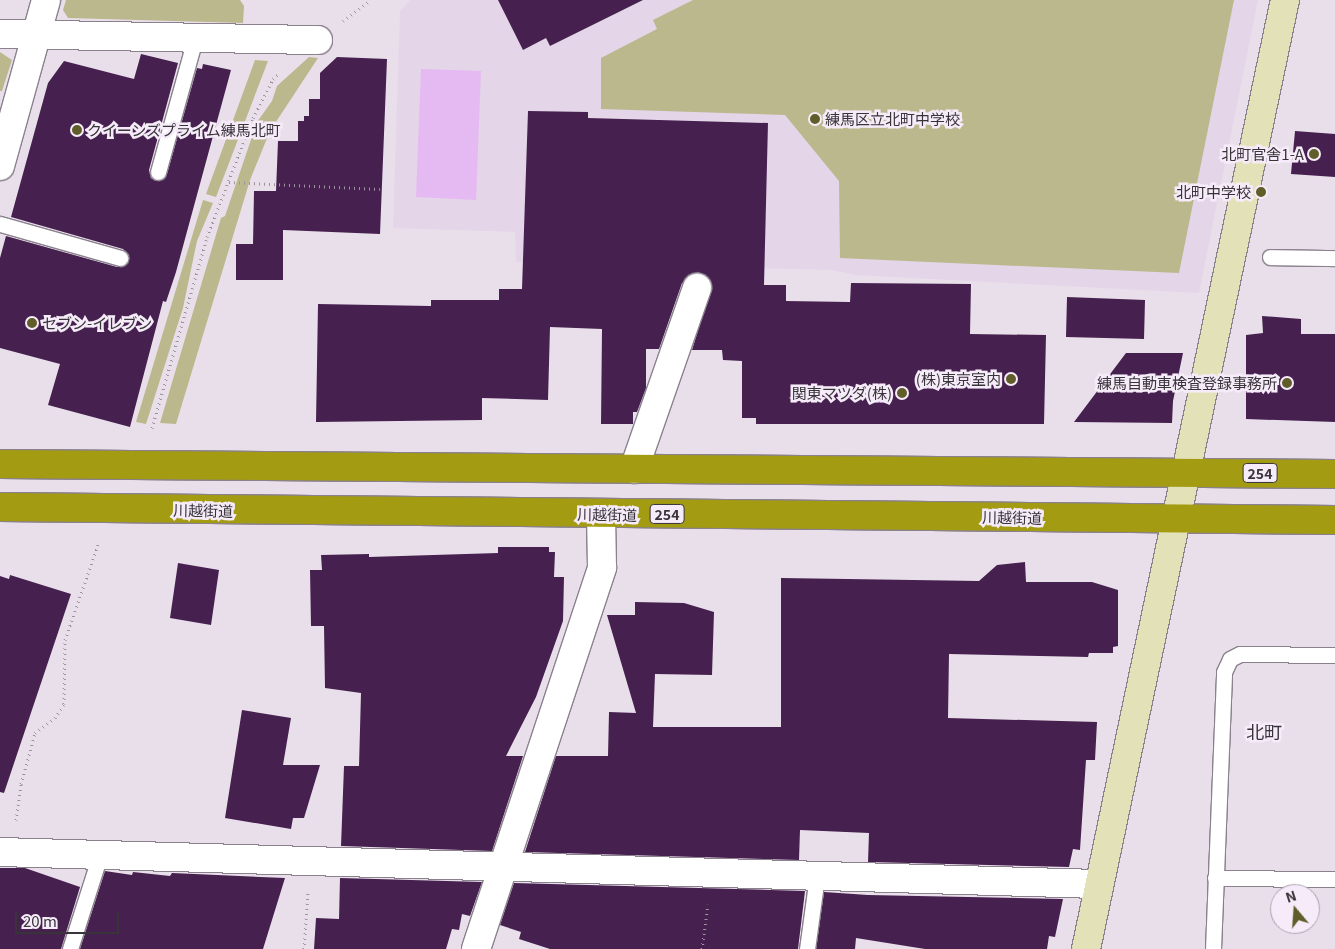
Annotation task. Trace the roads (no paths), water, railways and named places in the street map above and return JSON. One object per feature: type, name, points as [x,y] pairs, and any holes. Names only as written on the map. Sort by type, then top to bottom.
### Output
[{"type":"highway","name":"254","points":[[0,464],[1335,474]]},
{"type":"highway","name":"川越街道","points":[[0,507],[1335,520]]},
{"type":"street","points":[[0,166],[46,0]]},
{"type":"street","points":[[1086,949],[1184,473],[1285,0]]},
{"type":"street","points":[[0,34],[196,36],[318,40]]},
{"type":"street","points":[[634,469],[697,288]]},
{"type":"street","points":[[476,949],[602,567],[601,514]]},
{"type":"street","points":[[5,852],[1100,884]]},
{"type":"lane","points":[[158,172],[196,36]]},
{"type":"lane","points":[[0,224],[120,258]]},
{"type":"lane","points":[[1270,257],[1335,258]]},
{"type":"lane","points":[[1213,949],[1224,672],[1230,659],[1240,654],[1335,655]]},
{"type":"lane","points":[[70,949],[100,855]]},
{"type":"lane","points":[[807,949],[817,876]]},
{"type":"lane","points":[[1215,878],[1335,879]]},
{"type":"place","name":"練馬区立北町中学校","points":[[815,119]]},
{"type":"place","name":"クイーンズプライム練馬北町","points":[[77,130]]},
{"type":"place","name":"北町官舎1-A","points":[[1314,154]]},
{"type":"place","name":"北町中学校","points":[[1261,192]]},
{"type":"place","name":"セブン-イレブン","points":[[32,323]]},
{"type":"place","name":"(株)東京室内","points":[[1011,379]]},
{"type":"place","name":"練馬自動車検査登録事務所","points":[[1287,383]]},
{"type":"place","name":"関東マツダ(株)","points":[[902,393]]},
{"type":"district","name":"北町","points":[[1264,731]]}]
